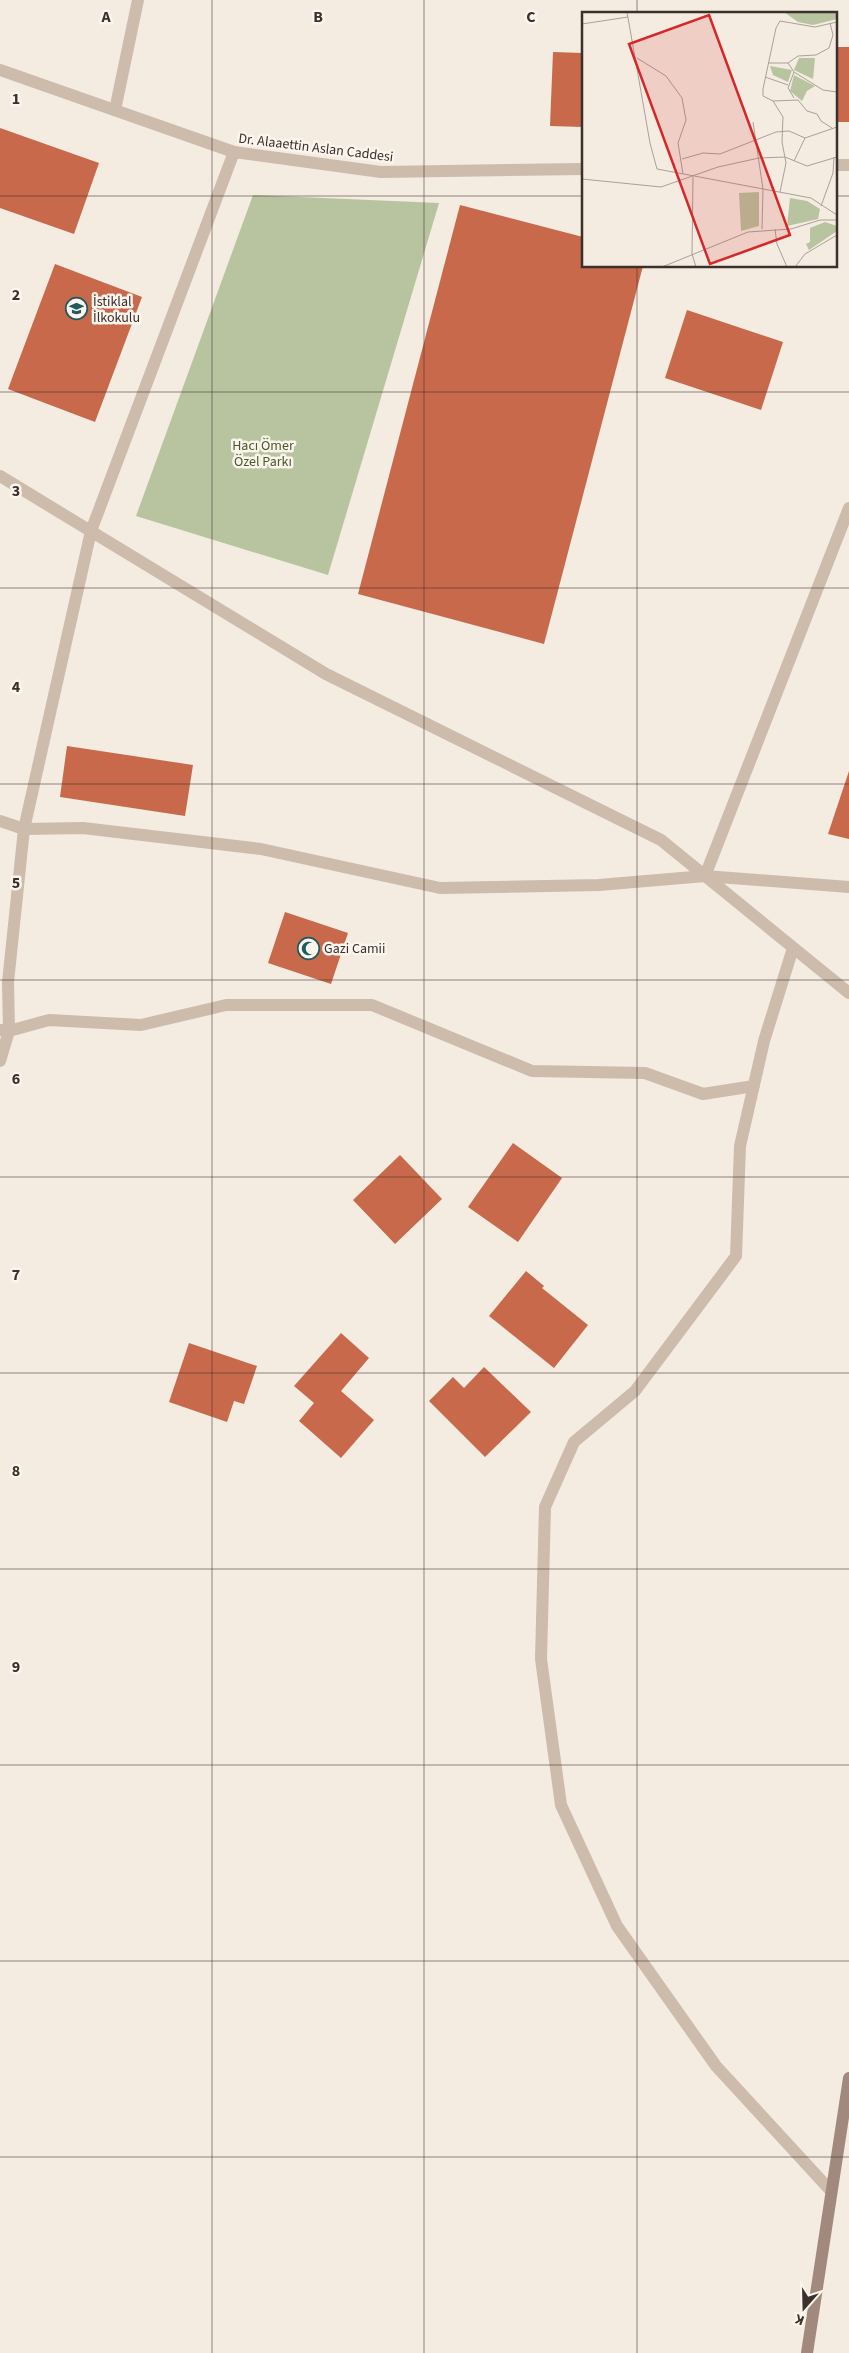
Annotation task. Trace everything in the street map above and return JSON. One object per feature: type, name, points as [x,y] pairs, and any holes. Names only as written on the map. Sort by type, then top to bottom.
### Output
[{"type":"main road","points":[[807,2353],[849,2078]]},
{"type":"street","points":[[115,110],[138,0]]},
{"type":"street","name":"Dr. Alaaettin Aslan Caddesi","points":[[0,70],[234,152],[381,172],[582,169]]},
{"type":"street","points":[[0,1061],[24,829],[91,531],[234,152]]},
{"type":"street","points":[[836,165],[849,165]]},
{"type":"street","points":[[0,476],[326,674],[661,840],[849,993]]},
{"type":"street","points":[[705,876],[849,508]]},
{"type":"street","points":[[0,821],[24,829],[83,828],[262,849],[440,888],[599,885],[705,876],[849,887]]},
{"type":"street","points":[[793,948],[764,1041],[740,1146],[736,1256],[635,1392],[574,1442],[545,1507],[541,1659],[561,1805],[616,1926],[716,2066],[831,2191]]},
{"type":"street","points":[[4,1031],[49,1020],[141,1025],[226,1004],[372,1004],[532,1072],[645,1073],[702,1094],[754,1086]]},
{"type":"green space","name":"Hacı Ömer Özel Parkı","points":[[253,195],[439,203],[328,575],[136,516]]},
{"type":"building","points":[[836,47],[849,47],[849,122],[836,122]]},
{"type":"building","points":[[553,52],[582,53],[582,127],[550,126]]},
{"type":"building","points":[[0,128],[99,163],[74,234],[0,208]]},
{"type":"building","points":[[460,205],[582,237],[582,268],[642,268],[544,644],[358,594]]},
{"type":"building","points":[[55,264],[142,297],[95,422],[8,389]]},
{"type":"building","points":[[687,310],[783,342],[761,410],[665,378]]},
{"type":"building","points":[[67,746],[193,765],[185,816],[60,797]]},
{"type":"building","points":[[849,771],[849,839],[828,834]]},
{"type":"building","name":"Gazi Camii","points":[[285,912],[348,933],[331,984],[268,963]]},
{"type":"building","points":[[513,1143],[562,1178],[518,1242],[468,1207]]},
{"type":"building","points":[[400,1155],[442,1199],[395,1244],[353,1200]]},
{"type":"building","points":[[526,1271],[544,1286],[542,1288],[588,1325],[554,1368],[489,1316]]},
{"type":"building","points":[[341,1333],[369,1358],[341,1391],[374,1420],[341,1458],[299,1421],[314,1403],[294,1386]]},
{"type":"building","points":[[189,1343],[257,1366],[244,1404],[234,1401],[227,1422],[169,1402]]},
{"type":"building","points":[[484,1367],[531,1412],[485,1457],[429,1401],[453,1377],[464,1388]]},
{"type":"place","name":"İstiklal İlkokulu","points":[[77,309]]},
{"type":"place","name":"Gazi Camii","points":[[308,948]]}]
